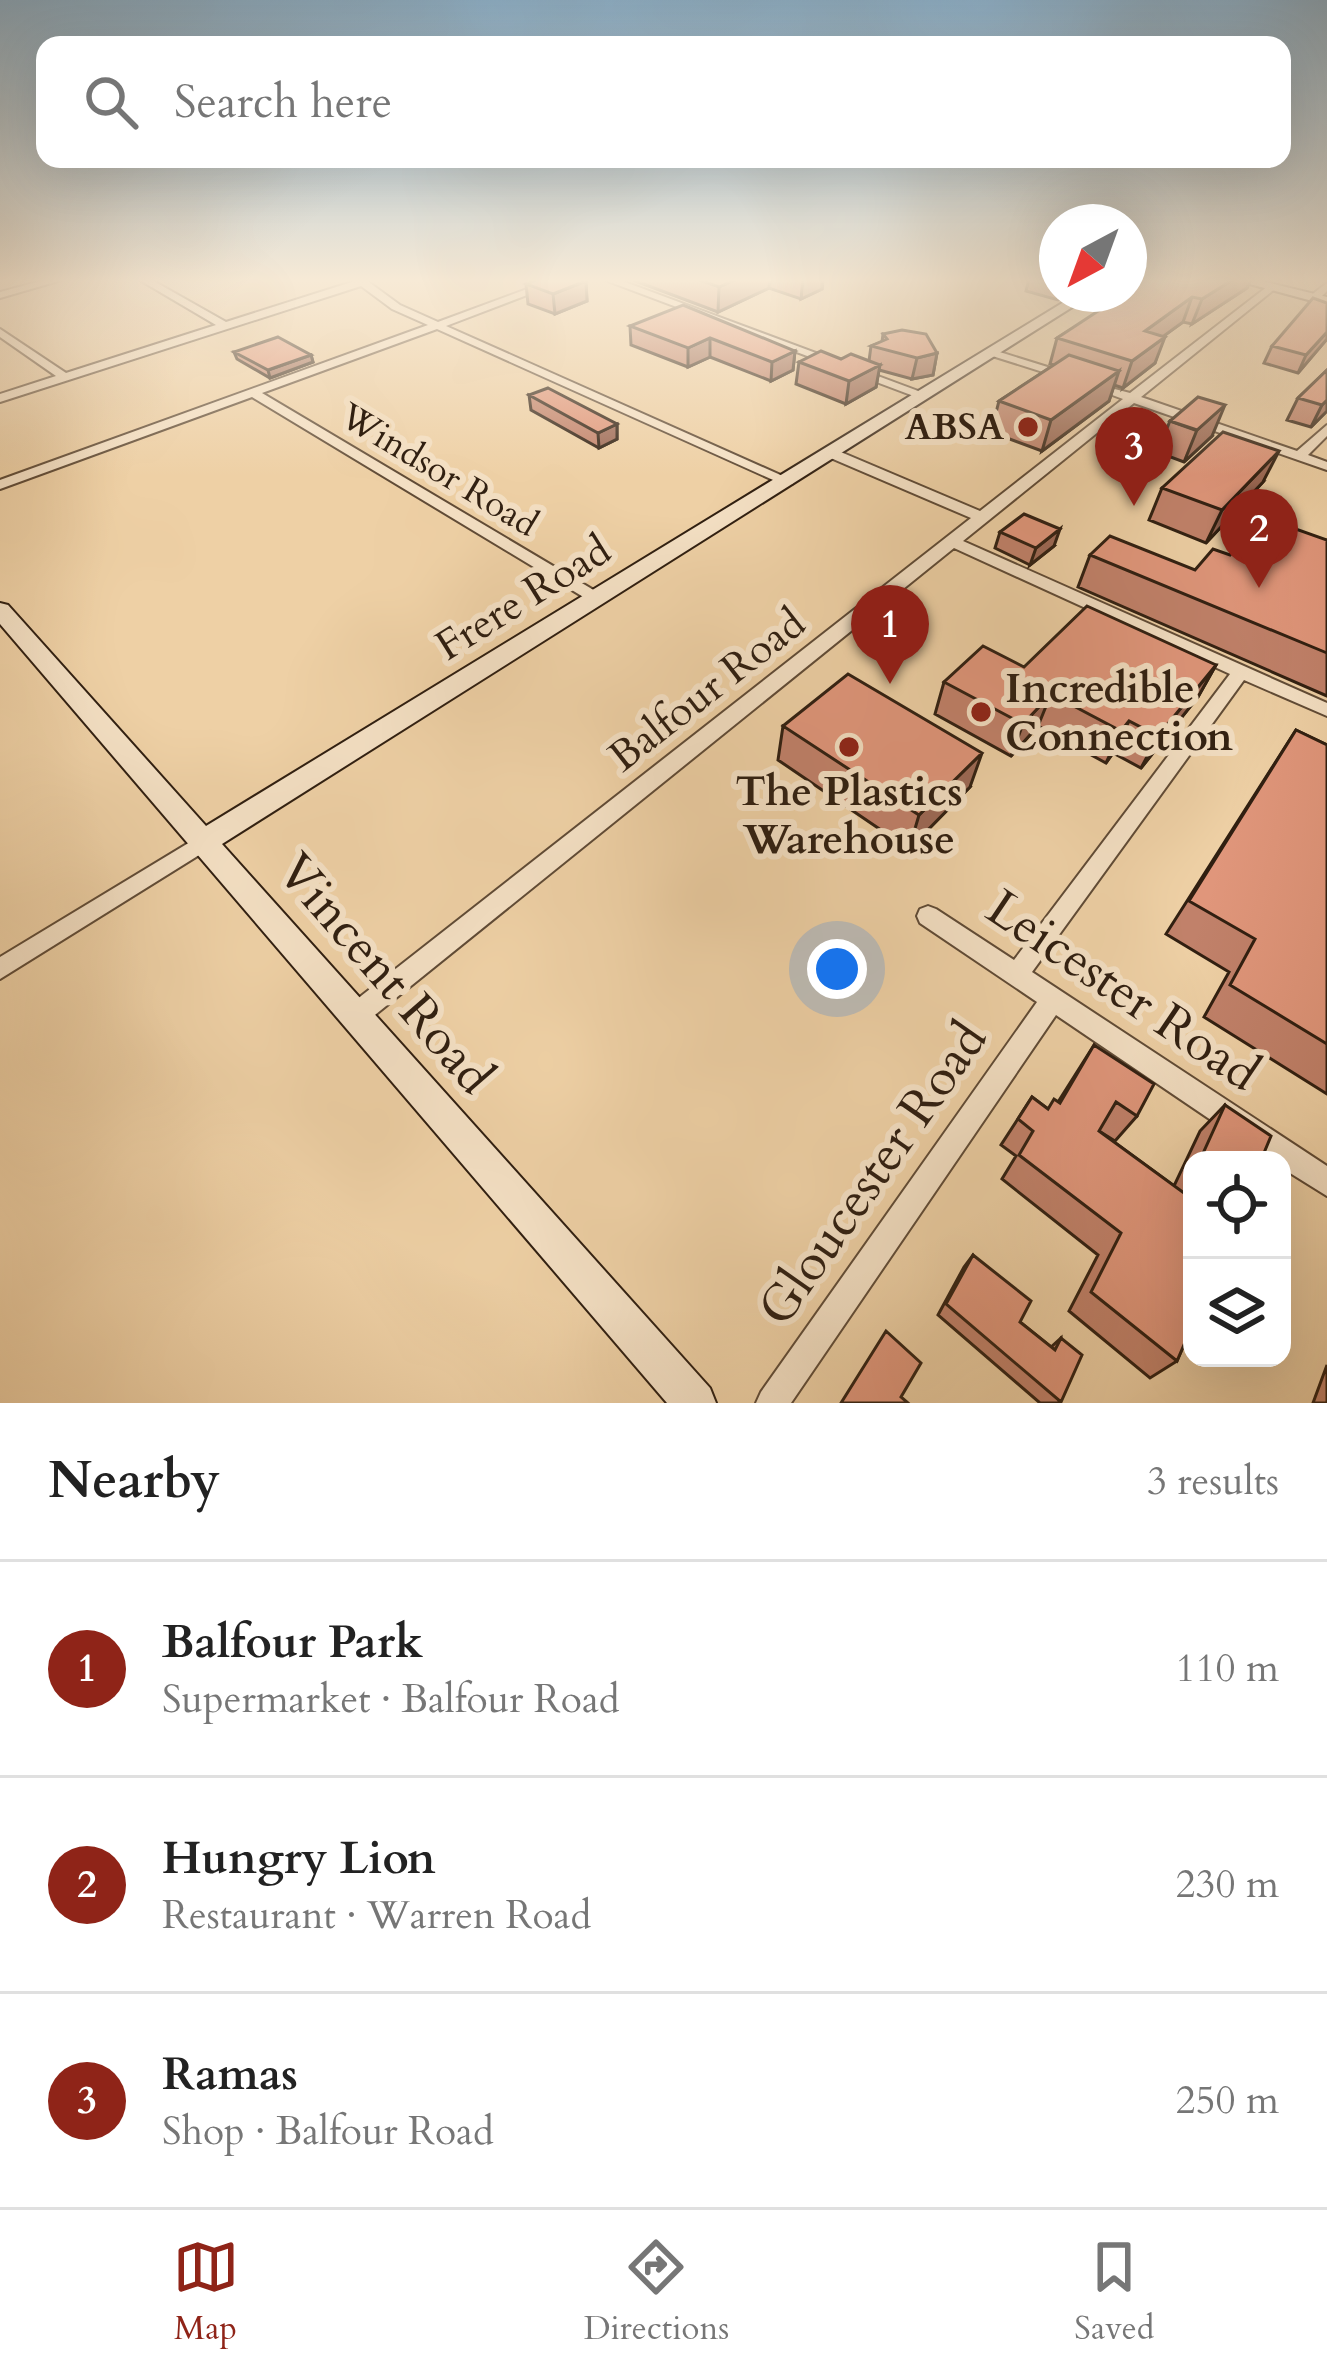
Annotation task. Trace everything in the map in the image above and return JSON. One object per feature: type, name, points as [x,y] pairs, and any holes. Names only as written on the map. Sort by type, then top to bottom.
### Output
[{"type":"street","points":[[18,344],[64,377]]},
{"type":"street","points":[[0,398],[167,344]]},
{"type":"street","points":[[0,485],[382,344]]},
{"type":"street","points":[[484,344],[787,481]]},
{"type":"street","points":[[787,344],[923,394]]},
{"type":"street","name":"Frere Road","points":[[0,969],[1002,344]]},
{"type":"street","name":"Balfour Road","points":[[356,1015],[1200,344]]},
{"type":"street","points":[[990,352],[1327,466]]},
{"type":"street","name":"Windsor Road","points":[[252,392],[596,598]]},
{"type":"street","points":[[1301,455],[1327,429]]},
{"type":"street","points":[[831,453],[981,517]]},
{"type":"street","points":[[952,542],[1327,710]]},
{"type":"street","name":"Vincent Road","points":[[0,610],[695,1403]]},
{"type":"street","points":[[1017,974],[1241,672]]},
{"type":"street","name":"Leicester Road","points":[[928,916],[1327,1182]]},
{"type":"street","name":"Gloucester Road","points":[[772,1403],[1053,999]]},
{"type":"building","points":[[256,344],[292,344],[311,355],[268,370],[234,352]]},
{"type":"building","points":[[727,344],[779,344],[795,351],[772,362]]},
{"type":"building","points":[[932,344],[937,353],[917,358],[871,346]]},
{"type":"building","points":[[1078,344],[1155,344],[1132,361]]},
{"type":"building","points":[[1273,344],[1316,344],[1306,355]]},
{"type":"building","points":[[821,351],[841,359],[851,354],[880,365],[849,381],[799,362]]},
{"type":"building","points":[[1069,355],[1119,371],[1051,420],[999,401]]},
{"type":"building","points":[[1327,370],[1327,400],[1322,405],[1298,398]]},
{"type":"building","points":[[548,388],[617,424],[598,433],[529,395]]},
{"type":"building","points":[[1198,397],[1225,405],[1197,430],[1170,421]]},
{"type":"building","points":[[1223,432],[1279,451],[1222,510],[1162,488]]},
{"type":"building","points":[[1024,514],[1060,529],[1036,548],[1000,532]]},
{"type":"building","points":[[1262,517],[1327,540],[1327,653],[1090,555],[1110,536],[1195,570],[1213,549],[1230,555]]},
{"type":"building","points":[[1087,606],[1216,665],[1158,736],[1129,721],[1121,731],[1051,694],[1023,724],[944,682],[983,646],[1024,667]]},
{"type":"building","points":[[848,674],[982,753],[919,815],[783,726]]},
{"type":"building","points":[[1296,730],[1327,745],[1327,1044],[1230,985],[1255,939],[1189,901]]},
{"type":"building","points":[[1094,1045],[1154,1084],[1137,1116],[1116,1102],[1099,1131],[1183,1192],[1183,1347],[1177,1361],[1091,1292],[1121,1233],[1019,1155],[1033,1131],[1018,1119],[1032,1097],[1048,1109],[1054,1099],[1060,1103]]},
{"type":"building","points":[[1225,1105],[1271,1136],[1265,1151],[1204,1151]]},
{"type":"building","points":[[973,1255],[1031,1301],[1020,1322],[1055,1350],[1061,1338],[1082,1355],[1061,1402],[946,1304]]},
{"type":"building","points":[[886,1331],[921,1363],[901,1397],[908,1403],[841,1403]]},
{"type":"place","name":"ABSA","points":[[1028,427]]},
{"type":"place","name":"Ramas","points":[[1134,506]]},
{"type":"place","name":"Hungry Lion","points":[[1259,588]]},
{"type":"place","name":"Balfour Park","points":[[890,684]]},
{"type":"place","name":"Incredible Connection","points":[[981,712]]},
{"type":"place","name":"The Plastics Warehouse","points":[[849,747]]}]
